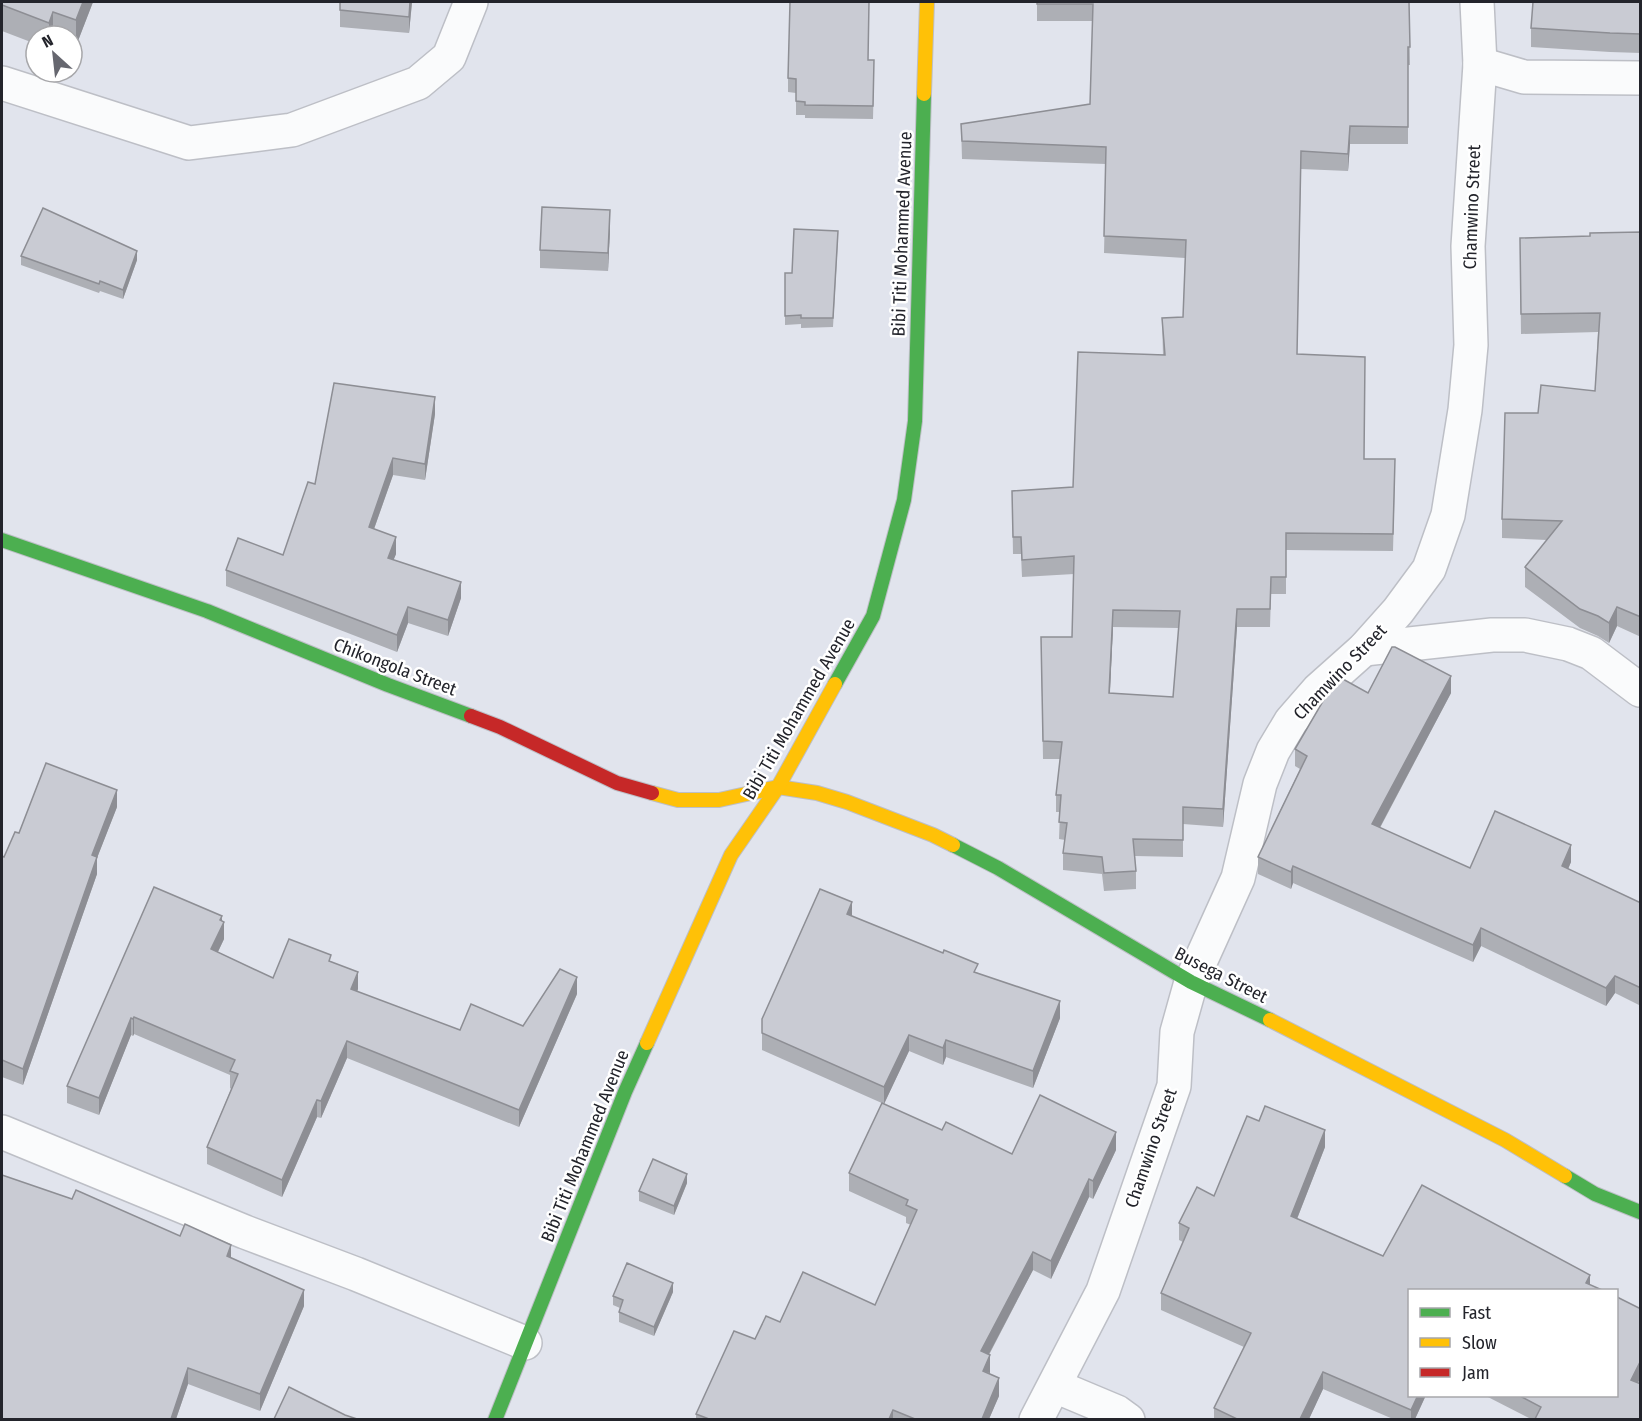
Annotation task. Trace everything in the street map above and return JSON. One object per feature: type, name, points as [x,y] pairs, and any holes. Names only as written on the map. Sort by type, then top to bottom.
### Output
[{"type":"street","points":[[2,83],[189,143],[292,130],[418,83],[449,57],[471,2]]},
{"type":"street","name":"Bibi Titi Mohammed Avenue","points":[[495,1419],[626,1092],[731,855],[778,788],[873,616],[904,500],[915,421],[927,2]]},
{"type":"street","name":"Chamwino Street","points":[[1036,1419],[1103,1291],[1174,1086],[1177,1032],[1191,982],[1238,878],[1260,784],[1273,752],[1292,721],[1318,690],[1364,649],[1398,611],[1429,569],[1448,515],[1465,410],[1471,345],[1468,246],[1480,64],[1476,2]]},
{"type":"street","points":[[1480,64],[1524,77],[1641,78]]},
{"type":"street","name":"Chikongola Street","points":[[2,540],[207,611],[500,727],[617,783],[678,800],[719,800],[778,788]]},
{"type":"street","points":[[1364,649],[1492,635],[1525,635],[1568,644],[1591,653],[1641,690]]},
{"type":"street","name":"Busega Street","points":[[778,788],[817,793],[847,802],[933,836],[998,868],[1191,982],[1308,1038],[1506,1140],[1595,1194],[1641,1212]]},
{"type":"street","points":[[2,1132],[245,1232],[356,1274],[525,1343]]},
{"type":"street","points":[[1055,1386],[1117,1412],[1128,1419]]},
{"type":"building","points":[[2,2],[83,2],[76,20],[53,12],[49,23],[2,5]]},
{"type":"building","points":[[340,2],[410,2],[409,17],[340,10]]},
{"type":"building","points":[[790,2],[869,2],[868,60],[874,60],[873,106],[805,105],[805,102],[796,101],[796,79],[788,78]]},
{"type":"building","points":[[1037,2],[1409,2],[1408,127],[1350,126],[1348,154],[1301,151],[1297,354],[1365,357],[1364,459],[1395,459],[1393,534],[1286,533],[1286,577],[1271,577],[1270,609],[1237,609],[1223,809],[1183,807],[1183,840],[1133,839],[1136,871],[1104,873],[1102,857],[1063,853],[1067,823],[1059,822],[1061,795],[1056,795],[1062,742],[1043,741],[1041,637],[1072,637],[1074,556],[1022,560],[1021,537],[1013,537],[1012,491],[1073,487],[1078,352],[1165,355],[1162,318],[1183,317],[1186,240],[1104,236],[1106,147],[962,141],[961,124],[1090,104],[1093,4],[1037,4]],"holes":[[[1113,610],[1180,611],[1173,697],[1109,693]]]},
{"type":"building","points":[[1533,2],[1641,2],[1641,34],[1531,28]]},
{"type":"building","points":[[542,207],[610,210],[608,253],[540,250]]},
{"type":"building","points":[[43,208],[137,251],[123,290],[100,281],[99,284],[21,256]]},
{"type":"building","points":[[794,229],[838,231],[833,318],[785,316],[785,273],[792,273]]},
{"type":"building","points":[[1641,232],[1641,617],[1617,607],[1609,623],[1580,609],[1525,567],[1562,521],[1502,519],[1505,413],[1538,413],[1541,385],[1595,391],[1600,313],[1521,314],[1520,238]]},
{"type":"building","points":[[334,383],[435,397],[425,464],[393,458],[369,527],[396,537],[388,558],[461,582],[448,620],[408,607],[397,635],[226,570],[238,538],[283,555],[308,482],[315,484]]},
{"type":"building","points":[[1392,647],[1451,676],[1372,824],[1470,868],[1495,811],[1571,845],[1562,866],[1641,903],[1641,988],[1615,976],[1606,988],[1481,928],[1473,945],[1293,866],[1291,872],[1258,857],[1307,756],[1295,749],[1333,684],[1341,678],[1368,693]]},
{"type":"building","points":[[46,763],[117,790],[92,855],[97,857],[23,1069],[2,1060],[2,856],[4,857],[15,832],[19,833]]},
{"type":"building","points":[[154,887],[222,916],[220,920],[224,922],[211,949],[273,978],[289,939],[331,955],[329,961],[358,972],[351,989],[460,1030],[471,1004],[523,1026],[560,969],[577,977],[519,1110],[347,1041],[321,1101],[317,1100],[282,1180],[207,1147],[238,1074],[230,1071],[235,1060],[134,1017],[131,1018],[99,1098],[67,1086]]},
{"type":"building","points":[[820,889],[852,902],[847,914],[943,953],[944,950],[978,964],[974,972],[1060,1001],[1033,1071],[946,1040],[943,1048],[909,1035],[884,1087],[762,1033],[762,1019]]},
{"type":"building","points":[[1040,1095],[1116,1132],[1093,1181],[1089,1179],[1051,1261],[1033,1252],[981,1351],[990,1355],[983,1371],[999,1378],[982,1419],[915,1419],[893,1410],[889,1419],[709,1419],[696,1414],[734,1331],[755,1339],[766,1316],[780,1322],[803,1272],[875,1305],[917,1210],[906,1205],[908,1200],[849,1173],[882,1103],[942,1130],[946,1122],[1012,1154]]},
{"type":"building","points":[[1265,1106],[1325,1130],[1291,1216],[1383,1256],[1422,1185],[1590,1275],[1586,1283],[1600,1289],[1408,1289],[1408,1397],[1417,1397],[1411,1410],[1323,1372],[1300,1419],[1237,1419],[1214,1408],[1251,1333],[1161,1293],[1189,1228],[1179,1223],[1197,1187],[1214,1196],[1247,1116],[1259,1121]]},
{"type":"building","points":[[653,1159],[687,1174],[674,1206],[639,1191]]},
{"type":"building","points":[[2,1175],[72,1199],[76,1190],[180,1236],[185,1224],[231,1245],[227,1256],[304,1290],[260,1394],[188,1368],[171,1419],[2,1419]]},
{"type":"building","points":[[627,1263],[673,1283],[654,1327],[619,1312],[623,1300],[613,1296]]},
{"type":"building","points":[[1618,1298],[1641,1309],[1641,1360],[1631,1380],[1641,1384],[1641,1419],[1535,1419],[1541,1407],[1522,1397],[1618,1397]]},
{"type":"building","points":[[289,1387],[345,1415],[357,1419],[274,1419]]},
{"type":"traffic: fast","points":[[835,684],[873,616],[904,500],[915,421],[924,94]]},
{"type":"traffic: fast","points":[[2,540],[207,611],[388,685],[471,716]]},
{"type":"traffic: fast","points":[[953,845],[998,868],[1191,982],[1270,1020]]},
{"type":"traffic: fast","points":[[495,1420],[625,1092],[647,1043]]},
{"type":"traffic: fast","points":[[1565,1176],[1595,1194],[1640,1212]]},
{"type":"traffic: slow","points":[[924,94],[927,2]]},
{"type":"traffic: slow","points":[[647,1043],[731,855],[778,787],[835,684]]},
{"type":"traffic: slow","points":[[652,793],[678,800],[719,800],[778,787],[817,793],[847,802],[953,845]]},
{"type":"traffic: slow","points":[[1270,1020],[1505,1140],[1565,1176]]},
{"type":"traffic: jam","points":[[471,716],[500,727],[617,783],[652,793]]}]
